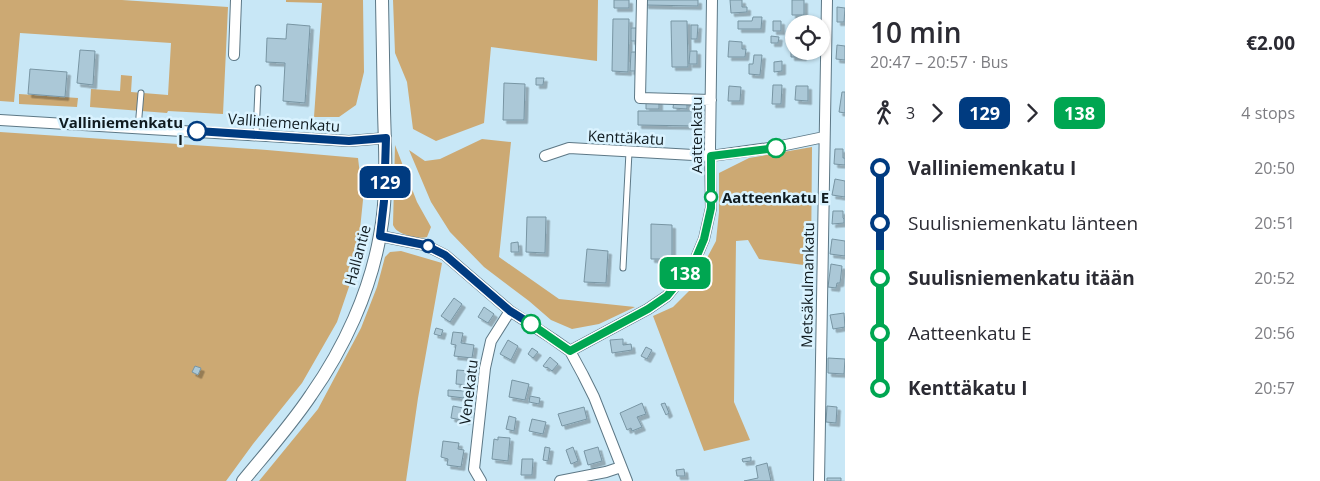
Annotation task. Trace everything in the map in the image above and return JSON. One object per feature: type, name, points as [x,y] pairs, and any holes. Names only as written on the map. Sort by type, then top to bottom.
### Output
[{"type":"street","points":[[234,55],[236,0]]},
{"type":"street","name":"Hallantie","points":[[242,481],[295,417],[331,364],[360,304],[370,274],[380,236],[384,201],[386,138],[382,0]]},
{"type":"street","points":[[642,0],[640,98],[711,100]]},
{"type":"street","name":"Aattenkatu","points":[[570,351],[648,309],[667,296],[696,258],[704,239],[711,208],[712,0]]},
{"type":"street","name":"Metsäkulmankatu","points":[[819,481],[827,0]]},
{"type":"street","name":"Valliniemenkatu","points":[[0,120],[349,141],[386,138]]},
{"type":"street","name":"Kenttäkatu","points":[[545,156],[568,148],[711,156],[776,148],[824,138]]},
{"type":"street","points":[[380,236],[425,245],[445,255],[510,311],[570,351],[594,397],[627,481]]},
{"type":"street","name":"Venekatu","points":[[481,481],[474,469],[485,368],[491,341],[510,311]]},
{"type":"street","points":[[560,481],[606,472],[620,467]]},
{"type":"lane","points":[[256,135],[258,88]]},
{"type":"lane","points":[[138,128],[141,93]]},
{"type":"lane","points":[[623,268],[629,152]]},
{"type":"shaded area","points":[[0,0],[122,0],[228,7],[223,114],[168,111],[167,113],[90,107],[91,89],[120,91],[121,75],[132,76],[131,92],[168,95],[171,43],[20,33],[14,102],[0,101]]},
{"type":"shaded area","points":[[286,0],[363,0],[364,72],[356,105],[339,117],[314,117],[322,3],[286,2]]},
{"type":"shaded area","points":[[393,0],[598,0],[597,61],[491,47],[484,123],[436,141],[413,129],[407,82],[395,53]]},
{"type":"shaded area","points":[[19,94],[78,98],[77,107],[19,104]]},
{"type":"shaded area","points":[[0,132],[358,158],[363,200],[359,239],[352,278],[337,322],[302,383],[226,481],[0,481]]},
{"type":"shaded area","points":[[482,139],[511,142],[499,257],[559,299],[635,307],[599,324],[572,329],[551,320],[484,267],[450,232],[431,202],[409,150],[425,161],[440,159]]},
{"type":"shaded area","points":[[395,145],[417,202],[431,227],[427,237],[424,238],[404,234],[397,231],[393,225]]},
{"type":"shaded area","points":[[812,147],[811,266],[759,259],[748,240],[736,241],[734,402],[750,440],[704,451],[653,316],[673,307],[690,290],[716,241],[719,212],[719,173],[749,158]]},
{"type":"shaded area","points":[[401,251],[442,263],[418,398],[406,481],[259,481],[318,409],[361,328],[377,287],[385,257],[390,252]]},
{"type":"building","points":[[614,0],[629,0],[629,8],[614,8]]},
{"type":"building","points":[[645,0],[698,0],[698,6],[645,5]]},
{"type":"building","points":[[730,0],[742,0],[742,7],[747,7],[747,12],[731,13]]},
{"type":"building","points":[[792,0],[804,0],[804,15],[792,15]]},
{"type":"building","points":[[837,7],[845,8],[844,22],[837,22]]},
{"type":"building","points":[[753,17],[762,17],[761,29],[738,29],[738,21],[752,21]]},
{"type":"building","points":[[613,19],[629,19],[628,72],[612,71]]},
{"type":"building","points":[[671,21],[687,21],[688,67],[672,67]]},
{"type":"building","points":[[773,21],[781,21],[781,31],[773,31]]},
{"type":"building","points":[[287,24],[310,26],[305,103],[283,101],[285,63],[266,62],[267,38],[286,39]]},
{"type":"building","points":[[691,25],[698,25],[697,39],[691,39]]},
{"type":"building","points":[[631,28],[638,28],[638,41],[631,41]]},
{"type":"building","points":[[771,36],[779,37],[778,43],[771,43]]},
{"type":"building","points":[[729,41],[742,42],[742,49],[746,49],[745,57],[728,57]]},
{"type":"building","points":[[837,45],[845,46],[845,60],[836,59]]},
{"type":"building","points":[[80,50],[95,51],[93,85],[77,83]]},
{"type":"building","points":[[690,51],[697,51],[697,64],[689,64]]},
{"type":"building","points":[[631,52],[637,52],[637,71],[630,71]]},
{"type":"building","points":[[754,55],[762,55],[760,75],[749,74],[749,64],[753,64]]},
{"type":"building","points":[[782,61],[782,71],[774,72],[774,62]]},
{"type":"building","points":[[30,69],[67,72],[65,97],[28,94]]},
{"type":"building","points":[[536,78],[544,78],[543,85],[536,85]]},
{"type":"building","points":[[504,83],[525,84],[524,120],[503,120]]},
{"type":"building","points":[[773,85],[782,85],[781,104],[772,104]]},
{"type":"building","points":[[729,86],[741,87],[740,101],[728,101]]},
{"type":"building","points":[[796,86],[808,86],[808,101],[795,100]]},
{"type":"building","points":[[842,92],[845,92],[845,113],[839,112]]},
{"type":"building","points":[[646,100],[659,101],[659,109],[646,109]]},
{"type":"building","points":[[674,100],[687,101],[687,109],[673,108]]},
{"type":"building","points":[[638,111],[695,111],[695,126],[638,125]]},
{"type":"building","points":[[835,149],[843,149],[845,165],[834,164]]},
{"type":"building","points":[[835,179],[845,181],[845,197],[832,195]]},
{"type":"building","points":[[833,211],[843,211],[844,223],[832,224]]},
{"type":"building","points":[[527,217],[546,217],[545,253],[526,252]]},
{"type":"building","points":[[651,224],[672,225],[672,259],[651,259]]},
{"type":"building","points":[[832,239],[845,241],[845,256],[830,254]]},
{"type":"building","points":[[518,242],[519,252],[511,252],[511,243]]},
{"type":"building","points":[[587,249],[608,251],[606,283],[584,282]]},
{"type":"building","points":[[831,264],[842,266],[840,283],[837,283],[836,288],[828,287]]},
{"type":"building","points":[[454,298],[462,304],[450,322],[441,316]]},
{"type":"building","points":[[484,307],[494,314],[488,323],[478,317]]},
{"type":"building","points":[[844,313],[845,327],[833,329],[830,315]]},
{"type":"building","points":[[436,328],[443,330],[441,336],[434,334]]},
{"type":"building","points":[[453,332],[463,333],[461,343],[474,345],[472,358],[454,356],[456,345],[451,344]]},
{"type":"building","points":[[623,339],[623,345],[631,344],[632,350],[612,353],[610,340]]},
{"type":"building","points":[[508,340],[518,346],[511,360],[500,354]]},
{"type":"building","points":[[646,347],[652,350],[647,359],[641,356]]},
{"type":"building","points":[[532,348],[538,352],[533,358],[528,354]]},
{"type":"building","points":[[550,357],[558,364],[552,371],[543,366]]},
{"type":"building","points":[[828,358],[845,359],[844,374],[828,373]]},
{"type":"building","points":[[195,366],[201,368],[198,375],[192,372]]},
{"type":"building","points":[[457,370],[471,371],[470,385],[456,384]]},
{"type":"building","points":[[512,380],[529,384],[525,400],[509,397]]},
{"type":"building","points":[[448,390],[465,391],[464,398],[448,396]]},
{"type":"building","points":[[530,396],[540,398],[539,404],[529,402]]},
{"type":"building","points":[[642,403],[646,414],[637,417],[642,427],[632,431],[631,428],[627,430],[620,413]]},
{"type":"building","points":[[665,403],[669,413],[666,415],[661,404]]},
{"type":"building","points":[[453,406],[468,409],[466,421],[451,418]]},
{"type":"building","points":[[827,406],[837,407],[836,423],[826,422]]},
{"type":"building","points":[[584,407],[587,419],[562,426],[558,414]]},
{"type":"building","points":[[509,416],[516,418],[514,431],[506,429]]},
{"type":"building","points":[[532,419],[546,422],[543,434],[529,431]]},
{"type":"building","points":[[498,437],[510,438],[508,461],[492,459],[494,439],[498,440]]},
{"type":"building","points":[[443,441],[459,443],[458,449],[464,450],[461,467],[447,465],[448,459],[441,457]]},
{"type":"building","points":[[545,447],[550,448],[548,461],[543,460]]},
{"type":"building","points":[[573,447],[578,461],[571,464],[566,450]]},
{"type":"building","points":[[598,447],[602,461],[588,465],[584,451]]},
{"type":"building","points":[[751,457],[751,461],[743,462],[742,459]]},
{"type":"building","points":[[522,459],[533,459],[532,475],[521,475]]},
{"type":"building","points":[[767,463],[771,481],[744,481],[758,478],[756,466]]},
{"type":"building","points":[[684,469],[685,476],[677,476],[676,470]]},
{"type":"building","points":[[827,478],[841,478],[841,481],[827,481]]},
{"type":"bus line","name":"129","points":[[197,131],[349,141],[386,138],[383,218],[380,236],[425,245],[445,255],[510,311],[531,324]]},
{"type":"bus line","name":"138","points":[[531,324],[570,351],[648,309],[667,296],[696,258],[704,239],[711,208],[711,156],[776,148]]},
{"type":"place","name":"Valliniemenkatu I","points":[[197,131]]},
{"type":"place","name":"Aatteenkatu E","points":[[711,197]]}]
